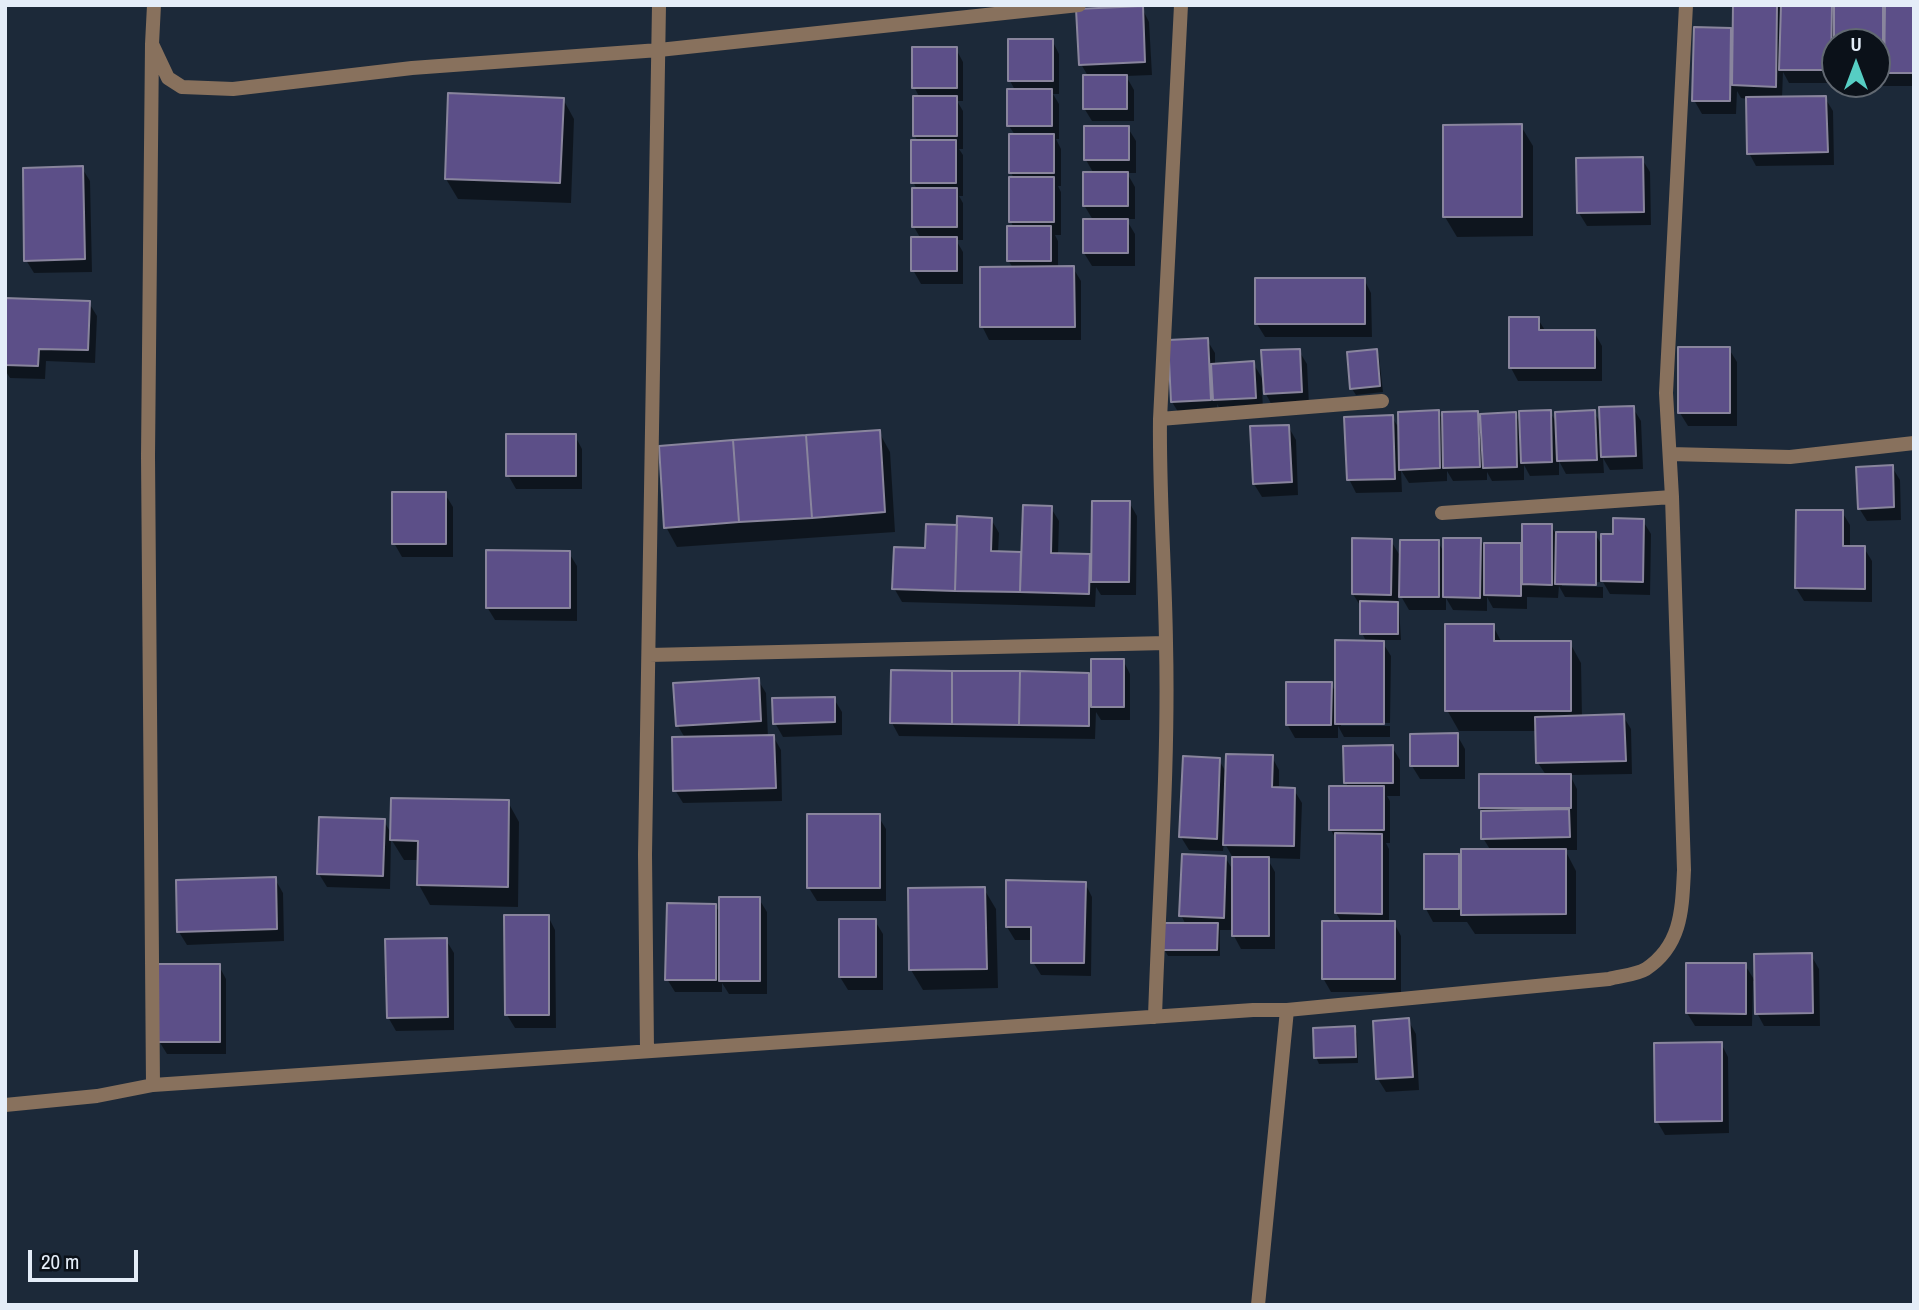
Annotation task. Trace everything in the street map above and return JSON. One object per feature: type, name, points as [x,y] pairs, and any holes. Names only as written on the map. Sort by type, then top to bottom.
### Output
[{"type":"street","points":[[153,1085],[148,470],[154,5]]},
{"type":"street","points":[[647,1050],[645,854],[659,5]]},
{"type":"street","points":[[152,44],[168,78],[182,87],[233,89],[412,68],[659,50],[1079,5]]},
{"type":"street","points":[[1155,1017],[1166,727],[1160,419],[1181,5]]},
{"type":"street","points":[[5,1105],[97,1096],[153,1085],[647,1050],[1287,1010],[1609,979],[1645,970],[1671,945],[1682,915],[1684,870],[1666,393],[1686,5]]},
{"type":"street","points":[[1160,419],[1382,401]]},
{"type":"street","points":[[1670,454],[1790,457],[1914,443]]},
{"type":"street","points":[[1442,513],[1672,497]]},
{"type":"street","points":[[649,655],[1166,643]]},
{"type":"street","points":[[1258,1305],[1287,1010]]},
{"type":"building","points":[[1733,5],[1777,5],[1776,87],[1732,85]]},
{"type":"building","points":[[1781,5],[1832,5],[1832,28],[1821,28],[1821,70],[1779,70]]},
{"type":"building","points":[[1834,5],[1883,5],[1883,28],[1834,28]]},
{"type":"building","points":[[1885,5],[1914,5],[1914,73],[1891,73],[1891,28],[1885,28]]},
{"type":"building","points":[[1143,6],[1145,62],[1079,65],[1076,9]]},
{"type":"building","points":[[1694,27],[1731,28],[1730,101],[1692,101]]},
{"type":"building","points":[[1008,39],[1053,39],[1053,81],[1008,81]]},
{"type":"building","points":[[912,47],[957,47],[957,88],[912,88]]},
{"type":"building","points":[[1083,75],[1127,75],[1127,109],[1083,109]]},
{"type":"building","points":[[1007,89],[1052,89],[1052,126],[1007,126]]},
{"type":"building","points":[[448,93],[564,98],[560,183],[445,179]]},
{"type":"building","points":[[913,96],[957,96],[957,136],[913,136]]},
{"type":"building","points":[[1746,97],[1826,98],[1828,152],[1747,154]]},
{"type":"building","points":[[1522,124],[1522,217],[1443,217],[1443,125]]},
{"type":"building","points":[[1084,126],[1129,126],[1129,160],[1084,160]]},
{"type":"building","points":[[1009,134],[1054,134],[1054,173],[1009,173]]},
{"type":"building","points":[[911,140],[956,140],[956,183],[911,183]]},
{"type":"building","points":[[1643,157],[1644,212],[1577,213],[1576,158]]},
{"type":"building","points":[[83,166],[85,259],[24,261],[23,168]]},
{"type":"building","points":[[1083,172],[1128,172],[1128,206],[1083,206]]},
{"type":"building","points":[[1009,177],[1054,177],[1054,222],[1009,222]]},
{"type":"building","points":[[912,188],[957,188],[957,227],[912,227]]},
{"type":"building","points":[[1083,219],[1128,219],[1128,253],[1083,253]]},
{"type":"building","points":[[1007,226],[1051,226],[1051,261],[1007,261]]},
{"type":"building","points":[[911,237],[957,237],[957,271],[911,271]]},
{"type":"building","points":[[1074,266],[1075,327],[980,327],[980,267]]},
{"type":"building","points":[[1255,278],[1365,278],[1365,324],[1255,324]]},
{"type":"building","points":[[5,298],[90,301],[88,350],[39,349],[38,366],[5,365]]},
{"type":"building","points":[[1509,317],[1539,317],[1539,330],[1595,330],[1595,368],[1509,368]]},
{"type":"building","points":[[1208,338],[1211,400],[1171,402],[1168,340]]},
{"type":"building","points":[[1678,347],[1730,347],[1730,413],[1678,413]]},
{"type":"building","points":[[1300,349],[1302,392],[1264,394],[1261,350]]},
{"type":"building","points":[[1377,349],[1380,386],[1350,389],[1347,352]]},
{"type":"building","points":[[1254,361],[1256,398],[1213,400],[1211,364]]},
{"type":"building","points":[[1634,406],[1636,456],[1601,457],[1599,407]]},
{"type":"building","points":[[1439,410],[1440,468],[1399,470],[1398,412]]},
{"type":"building","points":[[1551,410],[1552,462],[1521,463],[1519,411]]},
{"type":"building","points":[[1595,410],[1597,460],[1557,461],[1555,412]]},
{"type":"building","points":[[1478,411],[1480,467],[1443,468],[1442,412]]},
{"type":"building","points":[[1516,412],[1517,467],[1483,468],[1480,414]]},
{"type":"building","points":[[1393,415],[1395,479],[1347,480],[1344,417]]},
{"type":"building","points":[[1289,425],[1292,482],[1253,484],[1250,426]]},
{"type":"building","points":[[880,430],[885,512],[812,518],[806,435]]},
{"type":"building","points":[[506,434],[576,434],[576,476],[506,476]]},
{"type":"building","points":[[806,435],[812,518],[739,522],[733,440]]},
{"type":"building","points":[[733,440],[739,522],[664,528],[659,446]]},
{"type":"building","points":[[1893,465],[1894,507],[1858,509],[1856,467]]},
{"type":"building","points":[[392,492],[446,492],[446,544],[392,544]]},
{"type":"building","points":[[1092,501],[1130,501],[1129,582],[1091,582]]},
{"type":"building","points":[[1023,505],[1052,506],[1051,553],[1090,554],[1089,594],[1020,592]]},
{"type":"building","points":[[1796,510],[1843,510],[1843,546],[1865,546],[1865,589],[1795,588]]},
{"type":"building","points":[[957,516],[992,518],[991,551],[1021,552],[1020,592],[955,591]]},
{"type":"building","points":[[1613,518],[1644,519],[1643,582],[1601,581],[1601,534],[1613,534]]},
{"type":"building","points":[[926,524],[957,525],[955,591],[892,589],[894,547],[925,548]]},
{"type":"building","points":[[1522,524],[1552,524],[1552,585],[1522,584]]},
{"type":"building","points":[[1556,532],[1596,532],[1596,585],[1555,584]]},
{"type":"building","points":[[1352,538],[1392,539],[1391,595],[1352,594]]},
{"type":"building","points":[[1443,538],[1481,538],[1480,598],[1443,597]]},
{"type":"building","points":[[1400,540],[1439,540],[1439,597],[1399,597]]},
{"type":"building","points":[[1484,543],[1521,543],[1521,596],[1484,595]]},
{"type":"building","points":[[486,550],[570,551],[570,608],[486,608]]},
{"type":"building","points":[[1360,601],[1398,602],[1398,634],[1360,634]]},
{"type":"building","points":[[1445,624],[1494,624],[1494,641],[1571,641],[1571,711],[1445,711]]},
{"type":"building","points":[[1335,640],[1384,641],[1384,724],[1335,724]]},
{"type":"building","points":[[1091,659],[1124,659],[1124,707],[1091,707]]},
{"type":"building","points":[[891,670],[952,671],[952,724],[890,723]]},
{"type":"building","points":[[952,671],[1020,671],[1019,725],[952,724]]},
{"type":"building","points":[[1020,671],[1089,673],[1089,726],[1019,725]]},
{"type":"building","points":[[759,678],[761,721],[676,726],[673,683]]},
{"type":"building","points":[[1286,682],[1332,682],[1331,725],[1286,725]]},
{"type":"building","points":[[835,697],[835,722],[773,724],[772,698]]},
{"type":"building","points":[[1624,714],[1626,761],[1536,763],[1535,717]]},
{"type":"building","points":[[1458,733],[1458,766],[1410,766],[1410,734]]},
{"type":"building","points":[[774,735],[776,788],[673,791],[672,737]]},
{"type":"building","points":[[1393,745],[1393,783],[1344,783],[1343,746]]},
{"type":"building","points":[[1226,754],[1273,755],[1272,787],[1295,788],[1294,846],[1223,845]]},
{"type":"building","points":[[1183,756],[1220,758],[1217,839],[1179,837]]},
{"type":"building","points":[[1479,774],[1571,774],[1571,808],[1479,808]]},
{"type":"building","points":[[1329,786],[1384,786],[1384,830],[1329,830]]},
{"type":"building","points":[[391,798],[509,800],[508,887],[417,885],[418,841],[390,840]]},
{"type":"building","points":[[1569,809],[1570,837],[1481,839],[1481,811]]},
{"type":"building","points":[[807,814],[880,814],[880,888],[807,888]]},
{"type":"building","points":[[319,817],[385,819],[383,876],[317,874]]},
{"type":"building","points":[[1335,833],[1382,834],[1382,914],[1335,913]]},
{"type":"building","points":[[1461,849],[1566,849],[1566,914],[1461,915]]},
{"type":"building","points":[[1182,854],[1226,856],[1224,918],[1179,916]]},
{"type":"building","points":[[1424,854],[1459,854],[1459,909],[1424,909]]},
{"type":"building","points":[[1232,857],[1269,857],[1269,936],[1232,936]]},
{"type":"building","points":[[276,877],[277,929],[177,932],[176,880]]},
{"type":"building","points":[[1006,880],[1086,882],[1084,963],[1031,963],[1031,927],[1006,927]]},
{"type":"building","points":[[985,887],[987,969],[909,970],[908,888]]},
{"type":"building","points":[[719,897],[760,897],[760,981],[719,981]]},
{"type":"building","points":[[667,903],[716,904],[716,980],[665,980]]},
{"type":"building","points":[[504,915],[549,915],[549,1015],[505,1015]]},
{"type":"building","points":[[839,919],[876,919],[876,977],[839,977]]},
{"type":"building","points":[[1322,921],[1395,921],[1395,979],[1322,979]]},
{"type":"building","points":[[1163,923],[1218,923],[1217,950],[1163,950]]},
{"type":"building","points":[[447,938],[448,1017],[387,1018],[385,939]]},
{"type":"building","points":[[1812,953],[1813,1013],[1755,1014],[1754,954]]},
{"type":"building","points":[[1686,963],[1746,963],[1746,1014],[1686,1013]]},
{"type":"building","points":[[157,964],[220,964],[220,1042],[157,1042]]},
{"type":"building","points":[[1409,1018],[1413,1077],[1376,1079],[1373,1021]]},
{"type":"building","points":[[1355,1026],[1356,1057],[1314,1058],[1313,1028]]},
{"type":"building","points":[[1722,1042],[1722,1121],[1655,1122],[1654,1043]]}]
